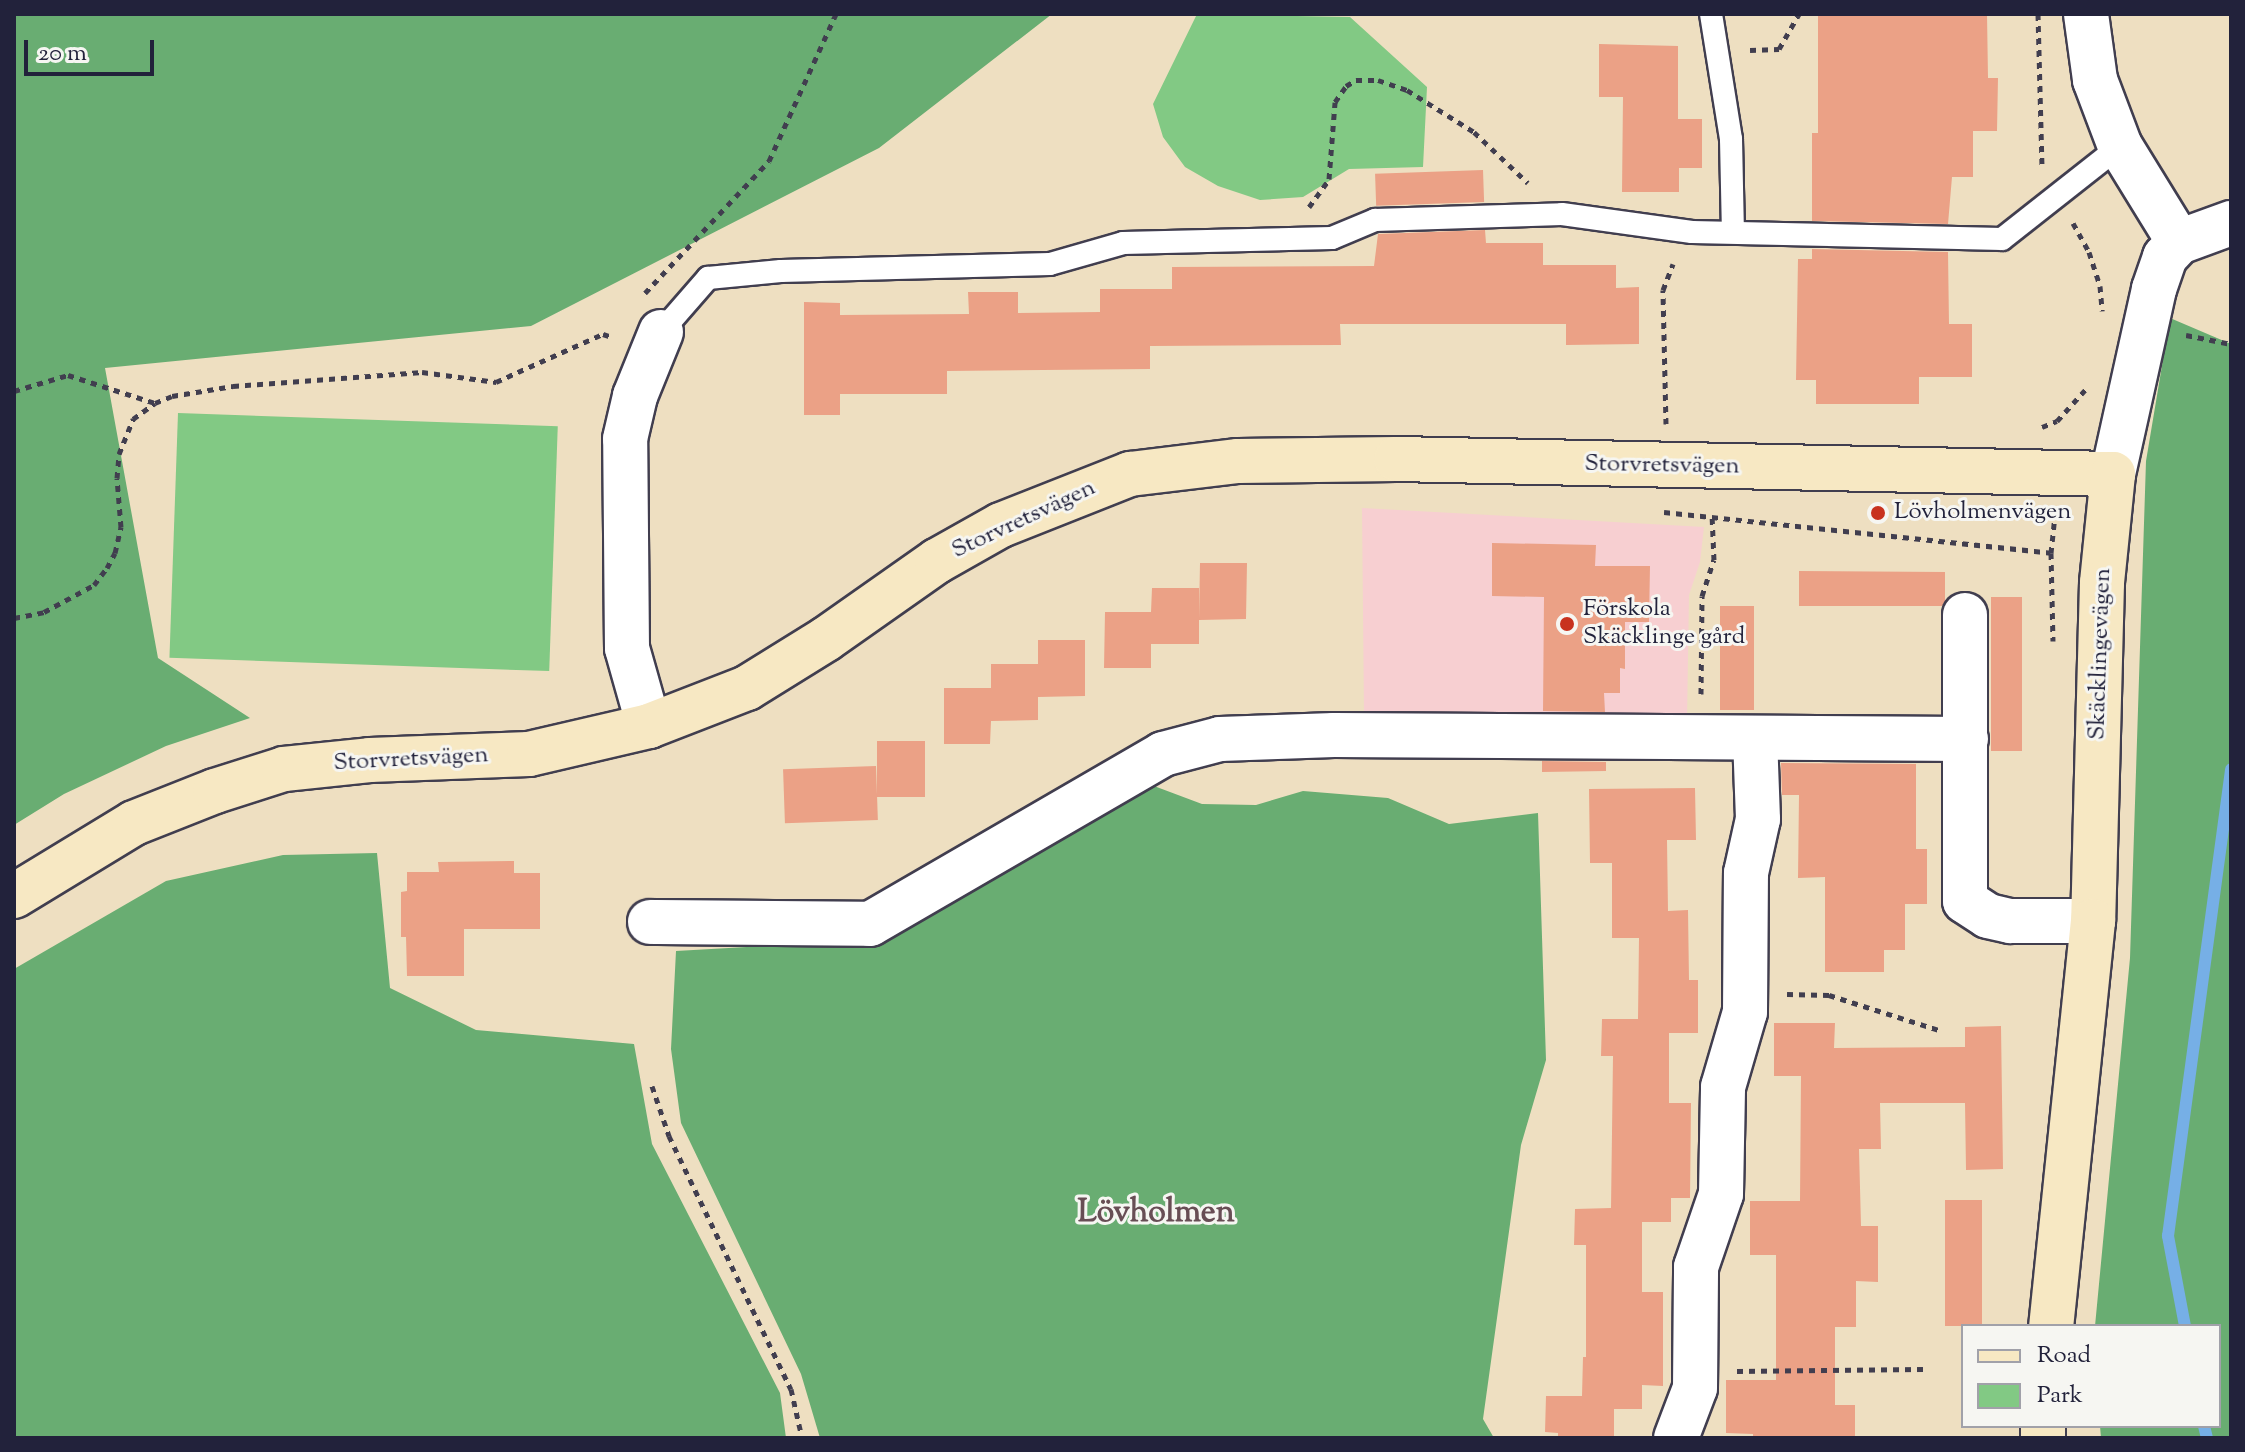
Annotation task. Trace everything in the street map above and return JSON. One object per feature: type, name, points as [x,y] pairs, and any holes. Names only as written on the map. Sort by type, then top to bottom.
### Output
[{"type":"street","points":[[2086,14],[2095,80],[2120,146],[2179,242],[2231,223]]},
{"type":"street","name":"Skäcklingevägen","points":[[2051,1324],[2093,921],[2102,583],[2113,474],[2154,289],[2165,257],[2179,242]]},
{"type":"street","points":[[649,726],[627,648],[625,439],[655,324]]},
{"type":"street","name":"Storvretsvägen","points":[[14,896],[134,823],[215,791],[284,769],[370,760],[529,754],[649,726],[747,688],[937,561],[1001,525],[1130,474],[1238,461],[1396,459],[2113,474]]},
{"type":"street","points":[[1965,615],[1965,901],[1988,916],[2010,921],[2093,921]]},
{"type":"street","points":[[650,922],[870,924],[1163,754],[1220,739],[1334,735],[1966,739]]},
{"type":"street","points":[[1676,1438],[1695,1388],[1696,1267],[1721,1194],[1723,1087],[1745,1012],[1746,873],[1758,819],[1755,738]]},
{"type":"lane","points":[[1711,14],[1731,139],[1733,232]]},
{"type":"lane","points":[[655,324],[708,278],[781,271],[1050,264],[1123,243],[1332,238],[1375,220],[1562,214],[1692,232],[2002,239],[2120,146]]},
{"type":"path","points":[[14,618],[44,612],[94,585],[107,568],[115,553],[121,527],[117,478],[119,454],[133,419],[155,403],[172,396],[233,386],[422,372],[496,382],[603,334],[615,338],[655,324],[648,287],[769,161],[836,14]]},
{"type":"path","points":[[1717,51],[1779,49],[1799,14]]},
{"type":"path","points":[[1286,241],[1329,179],[1333,111],[1338,94],[1356,80],[1368,79],[1407,90],[1474,132],[1562,214]]},
{"type":"path","points":[[14,391],[68,375],[155,403]]},
{"type":"path","points":[[1746,993],[1829,995],[1939,1030]]},
{"type":"path","points":[[652,1086],[669,1136],[791,1389],[802,1438]]},
{"type":"path","points":[[1696,1371],[1923,1369]]},
{"type":"shaded area","points":[[1362,508],[1704,527],[1700,562],[1689,595],[1687,720],[1364,717]]},
{"type":"green space","points":[[14,14],[1052,14],[879,148],[531,326],[105,368],[158,658],[250,718],[166,746],[64,794],[14,825]]},
{"type":"green space","points":[[1197,14],[1350,17],[1427,87],[1423,167],[1349,169],[1303,197],[1260,200],[1218,186],[1185,167],[1163,137],[1153,104]]},
{"type":"green space","points":[[2170,318],[2231,344],[2231,1438],[2101,1438],[2100,1428],[2221,1428],[2221,1324],[2095,1324],[2130,958],[2146,461]]},
{"type":"green space","points":[[178,413],[558,426],[549,671],[169,658]]},
{"type":"green space","points":[[1138,780],[1202,804],[1256,805],[1303,791],[1388,798],[1449,824],[1538,813],[1546,1060],[1521,1145],[1483,1419],[1494,1438],[820,1438],[801,1374],[681,1123],[671,1049],[676,951],[889,939]]},
{"type":"green space","points":[[377,853],[390,988],[476,1030],[634,1044],[652,1144],[780,1393],[786,1438],[14,1438],[14,969],[166,881],[283,855]]},
{"type":"building","points":[[1818,14],[1987,14],[1988,78],[1998,78],[1997,131],[1973,131],[1973,177],[1952,177],[1948,224],[1812,221],[1812,133],[1818,133]]},
{"type":"building","points":[[1599,44],[1678,46],[1678,119],[1702,119],[1702,168],[1679,168],[1679,192],[1622,192],[1623,97],[1599,97]]},
{"type":"building","points":[[1483,170],[1484,202],[1376,206],[1375,174]]},
{"type":"building","points":[[1485,230],[1486,243],[1543,243],[1543,265],[1616,265],[1616,288],[1639,287],[1639,344],[1566,345],[1566,324],[1340,324],[1341,345],[1150,346],[1150,369],[947,371],[947,394],[840,394],[840,415],[804,415],[804,302],[840,303],[840,315],[969,314],[968,292],[1018,292],[1018,313],[1100,312],[1100,289],[1172,289],[1172,267],[1374,266],[1378,234]]},
{"type":"building","points":[[1812,249],[1948,252],[1949,324],[1972,324],[1972,377],[1919,377],[1919,404],[1816,404],[1816,380],[1796,380],[1798,259],[1812,259]]},
{"type":"building","points":[[1492,543],[1596,545],[1595,566],[1650,566],[1649,622],[1625,622],[1625,669],[1620,668],[1620,693],[1604,693],[1605,712],[1543,711],[1544,597],[1492,596]]},
{"type":"building","points":[[1200,563],[1247,563],[1246,619],[1199,620],[1199,644],[1151,644],[1151,668],[1104,668],[1105,612],[1151,612],[1152,588],[1199,588],[1199,619]]},
{"type":"building","points":[[1799,571],[1945,572],[1945,601],[1942,606],[1799,606]]},
{"type":"building","points":[[1991,597],[2022,597],[2022,751],[1991,751]]},
{"type":"building","points":[[1720,606],[1754,606],[1754,710],[1720,710]]},
{"type":"building","points":[[1038,640],[1085,640],[1085,696],[1038,697],[1038,720],[991,721],[990,744],[944,744],[944,688],[991,688],[991,664],[1038,664]]},
{"type":"building","points":[[877,741],[925,741],[925,797],[877,797]]},
{"type":"building","points":[[1542,761],[1606,762],[1606,771],[1542,772]]},
{"type":"building","points":[[1781,763],[1916,764],[1916,849],[1927,849],[1927,904],[1905,904],[1905,950],[1884,950],[1884,972],[1825,972],[1825,877],[1798,878],[1799,795],[1782,795]]},
{"type":"building","points":[[876,766],[878,820],[785,823],[783,769]]},
{"type":"building","points":[[1695,788],[1696,840],[1667,840],[1668,911],[1688,910],[1689,980],[1698,980],[1698,1033],[1669,1033],[1669,1103],[1691,1103],[1690,1198],[1671,1198],[1671,1222],[1642,1222],[1642,1292],[1663,1292],[1663,1386],[1642,1385],[1642,1409],[1614,1409],[1614,1438],[1558,1438],[1558,1433],[1545,1432],[1546,1396],[1582,1396],[1583,1357],[1586,1357],[1586,1245],[1574,1245],[1575,1209],[1611,1208],[1613,1056],[1601,1056],[1602,1019],[1638,1019],[1639,938],[1612,938],[1612,863],[1590,863],[1589,789]]},
{"type":"building","points":[[514,861],[514,873],[540,873],[540,929],[464,929],[464,976],[407,976],[406,937],[401,937],[401,892],[407,891],[407,872],[439,872],[438,862]]},
{"type":"building","points":[[1774,1023],[1835,1023],[1834,1048],[1965,1047],[1965,1027],[2001,1026],[2003,1169],[1966,1170],[1965,1103],[1880,1103],[1881,1149],[1859,1149],[1861,1226],[1878,1226],[1878,1282],[1856,1281],[1856,1327],[1835,1327],[1835,1405],[1855,1405],[1855,1438],[1753,1438],[1753,1434],[1726,1433],[1726,1380],[1776,1380],[1776,1255],[1750,1255],[1750,1201],[1800,1201],[1801,1076],[1774,1076]]},
{"type":"building","points":[[1945,1200],[1982,1200],[1982,1324],[1945,1326]]},
{"type":"waterway","points":[[2185,1324],[2168,1236],[2231,769]]},
{"type":"waterway","points":[[2204,1428],[2207,1438]]},
{"type":"place","name":"Lövholmenvägen","points":[[1878,513]]},
{"type":"place","name":"Förskola Skäcklinge gård","points":[[1567,624]]},
{"type":"district","name":"Lövholmen","points":[[1156,1213]]}]
